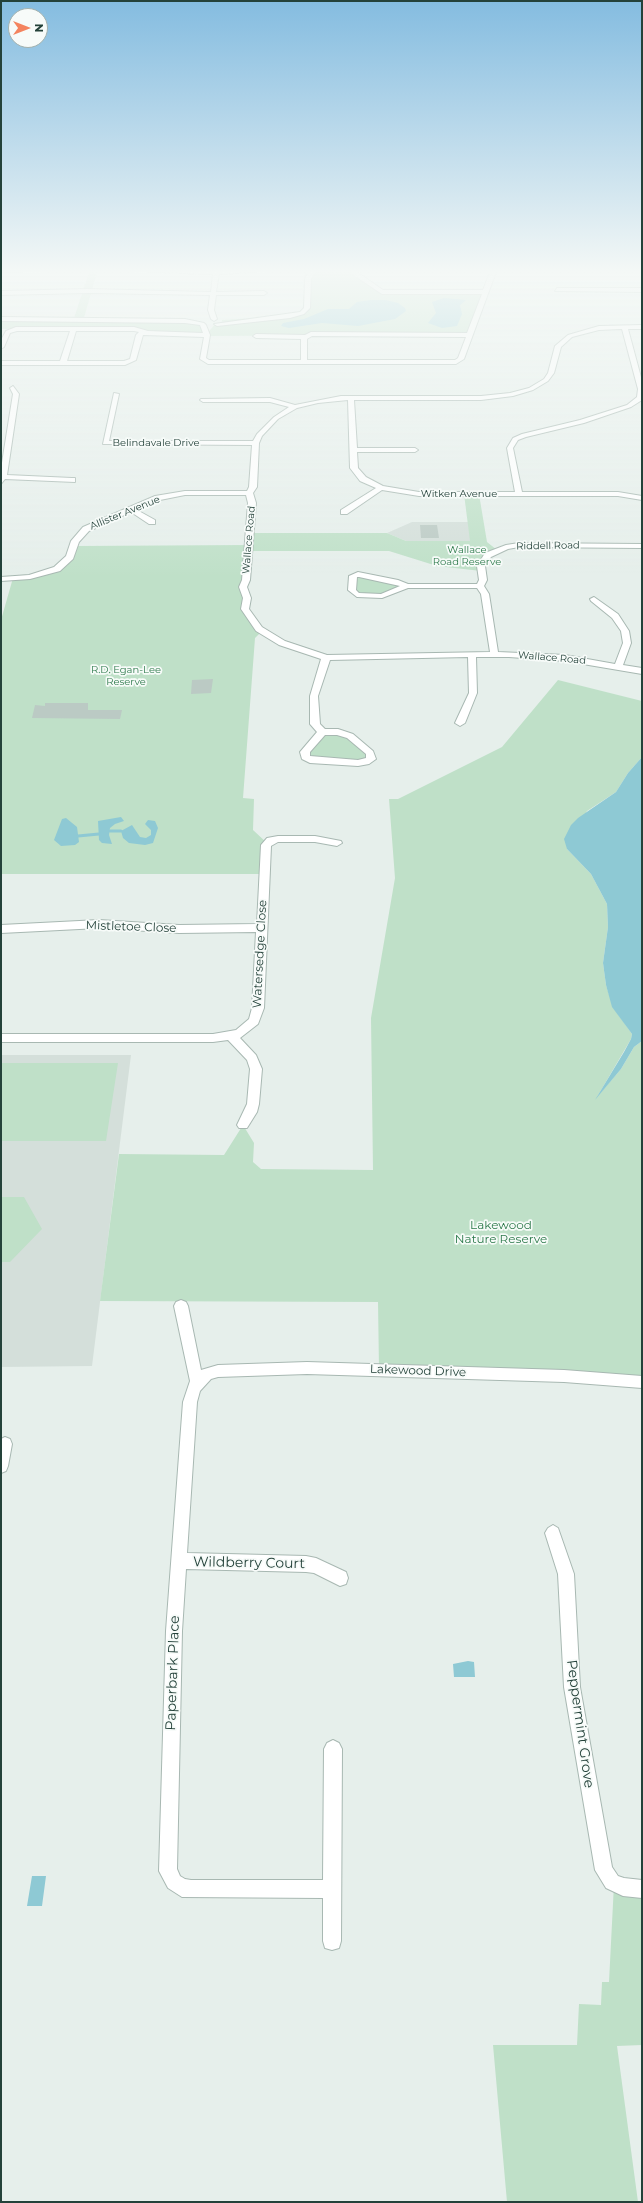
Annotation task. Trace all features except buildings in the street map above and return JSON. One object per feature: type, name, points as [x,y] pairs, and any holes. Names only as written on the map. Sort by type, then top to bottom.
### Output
[{"type":"street","name":"Wallace Road","points":[[551,372],[549,377],[535,387],[517,393],[481,398],[351,398],[318,401],[294,407],[280,415],[264,429],[256,443],[253,487],[249,493],[252,503],[246,580],[243,587],[247,598],[245,604],[248,615],[259,629],[274,639],[326,658],[494,653],[555,656],[642,671]]},
{"type":"street","points":[[519,494],[510,450],[513,441],[524,435],[582,422],[624,408],[637,401],[641,392],[638,372]]},
{"type":"street","points":[[12,388],[16,394],[9,417],[2,479],[72,480]]},
{"type":"street","name":"Belindavale Drive","points":[[116,394],[105,443],[256,443]]},
{"type":"street","name":"Witken Avenue","points":[[351,398],[353,464],[356,472],[363,479],[380,488],[419,494],[618,494],[642,498]]},
{"type":"street","points":[[203,400],[270,400],[294,407]]},
{"type":"street","points":[[353,450],[415,450]]},
{"type":"street","points":[[344,512],[380,488]]},
{"type":"street","name":"Allister Avenue","points":[[1,578],[30,577],[57,569],[70,557],[75,541],[82,532],[96,524],[158,498],[178,494],[249,493]]},
{"type":"street","points":[[131,509],[152,522]]},
{"type":"street","name":"Riddell Road","points":[[494,653],[485,594],[480,586],[483,580],[481,566],[484,560],[491,553],[506,547],[519,545],[642,546]]},
{"type":"street","points":[[407,586],[398,582],[362,574],[353,576],[352,590],[357,595],[377,596],[407,586],[480,586]]},
{"type":"street","points":[[594,599],[615,616],[624,631],[627,643],[618,666]]},
{"type":"street","points":[[460,723],[473,693],[472,654]]},
{"type":"street","points":[[322,732],[306,752],[305,756],[310,760],[358,763],[366,762],[370,759],[370,752],[347,734],[322,732],[315,724],[313,705],[316,687],[326,658]]},
{"type":"street","name":"Watersedge Close","points":[[1,1038],[231,1036],[244,1031],[257,1015],[265,848],[267,843],[278,839],[315,839],[337,843]]},
{"type":"street","name":"Mistletoe Close","points":[[1,929],[99,924],[179,929],[261,928]]},
{"type":"street","points":[[231,1036],[252,1058],[256,1068],[253,1104],[251,1112],[243,1125]]},
{"type":"street","points":[[180,1306],[197,1383]]},
{"type":"street","name":"Lakewood Drive","points":[[197,1383],[207,1374],[218,1371],[307,1368],[557,1376],[642,1382]]},
{"type":"street","name":"Paperbark Place","points":[[197,1383],[193,1388],[190,1402],[173,1648],[167,1846],[167,1862],[170,1878],[178,1886],[191,1890],[332,1889]]},
{"type":"street","points":[[1,1466],[5,1444]]},
{"type":"street","name":"Peppermint Grove","points":[[553,1533],[566,1574],[567,1621],[572,1687],[604,1870],[609,1879],[618,1885],[642,1890]]},
{"type":"street","name":"Wildberry Court","points":[[179,1561],[306,1564],[316,1566],[340,1578]]},
{"type":"street","points":[[332,1942],[333,1749]]},
{"type":"shaded area","points":[[412,522],[468,522],[471,541],[406,541],[387,533]]},
{"type":"shaded area","points":[[1,1055],[131,1055],[92,1366],[1,1367]]},
{"type":"green space","name":"R.D. Egan-Lee Reserve","points":[[464,494],[479,494],[487,542],[497,550],[491,553],[481,571],[437,566],[389,551],[248,551],[245,604],[262,631],[255,638],[243,798],[254,799],[253,830],[267,843],[264,874],[1,874],[1,620],[13,578],[30,577],[57,569],[73,546],[248,545],[250,533],[387,533],[406,541],[470,541]]},
{"type":"green space","points":[[355,575],[405,584],[385,595],[360,596],[352,590]]},
{"type":"green space","name":"Lakewood Nature Reserve","points":[[558,680],[642,701],[642,757],[628,773],[616,792],[587,811],[567,849],[591,874],[607,904],[608,927],[603,963],[606,985],[613,1007],[632,1034],[631,1039],[597,1097],[621,1069],[634,1047],[642,1041],[642,1382],[379,1369],[378,1302],[100,1301],[119,1154],[224,1155],[243,1125],[254,1143],[253,1162],[261,1169],[373,1170],[371,1018],[395,878],[389,799],[398,799],[502,747]]},
{"type":"green space","points":[[337,732],[370,753],[369,761],[314,761],[305,752],[319,735]]},
{"type":"green space","points":[[1,1063],[118,1063],[106,1141],[1,1141]]},
{"type":"green space","points":[[1,1197],[24,1197],[42,1229],[10,1262],[1,1262]]},
{"type":"green space","points":[[614,1884],[642,1889],[642,2045],[617,2046],[638,2202],[507,2202],[493,2045],[577,2045],[579,2004],[601,2005],[602,1982],[609,1982]]},
{"type":"water","points":[[642,757],[642,1041],[634,1047],[621,1069],[595,1100],[624,1052],[632,1034],[612,1007],[606,985],[603,963],[608,927],[607,904],[591,874],[567,849],[564,839],[571,825],[578,818],[616,792],[628,773]]},
{"type":"water","points":[[121,817],[124,821],[115,824],[110,828],[109,835],[112,844],[102,843],[99,840],[98,821]]},
{"type":"water","points":[[66,818],[77,827],[79,842],[75,845],[61,846],[54,840],[62,819]]},
{"type":"water","points":[[148,820],[155,821],[158,828],[153,843],[145,845],[129,843],[123,838],[121,831],[132,825],[140,837],[146,838],[151,835],[151,830],[145,824]]},
{"type":"water","points":[[468,1661],[474,1662],[475,1677],[454,1677],[453,1664]]},
{"type":"water","points":[[32,1876],[46,1876],[42,1906],[27,1906]]},
{"type":"waterway","points":[[110,831],[121,831]]},
{"type":"waterway","points":[[78,836],[99,834]]},
{"type":"park label","name":"Wallace Road Reserve","points":[[467,556]]}]
